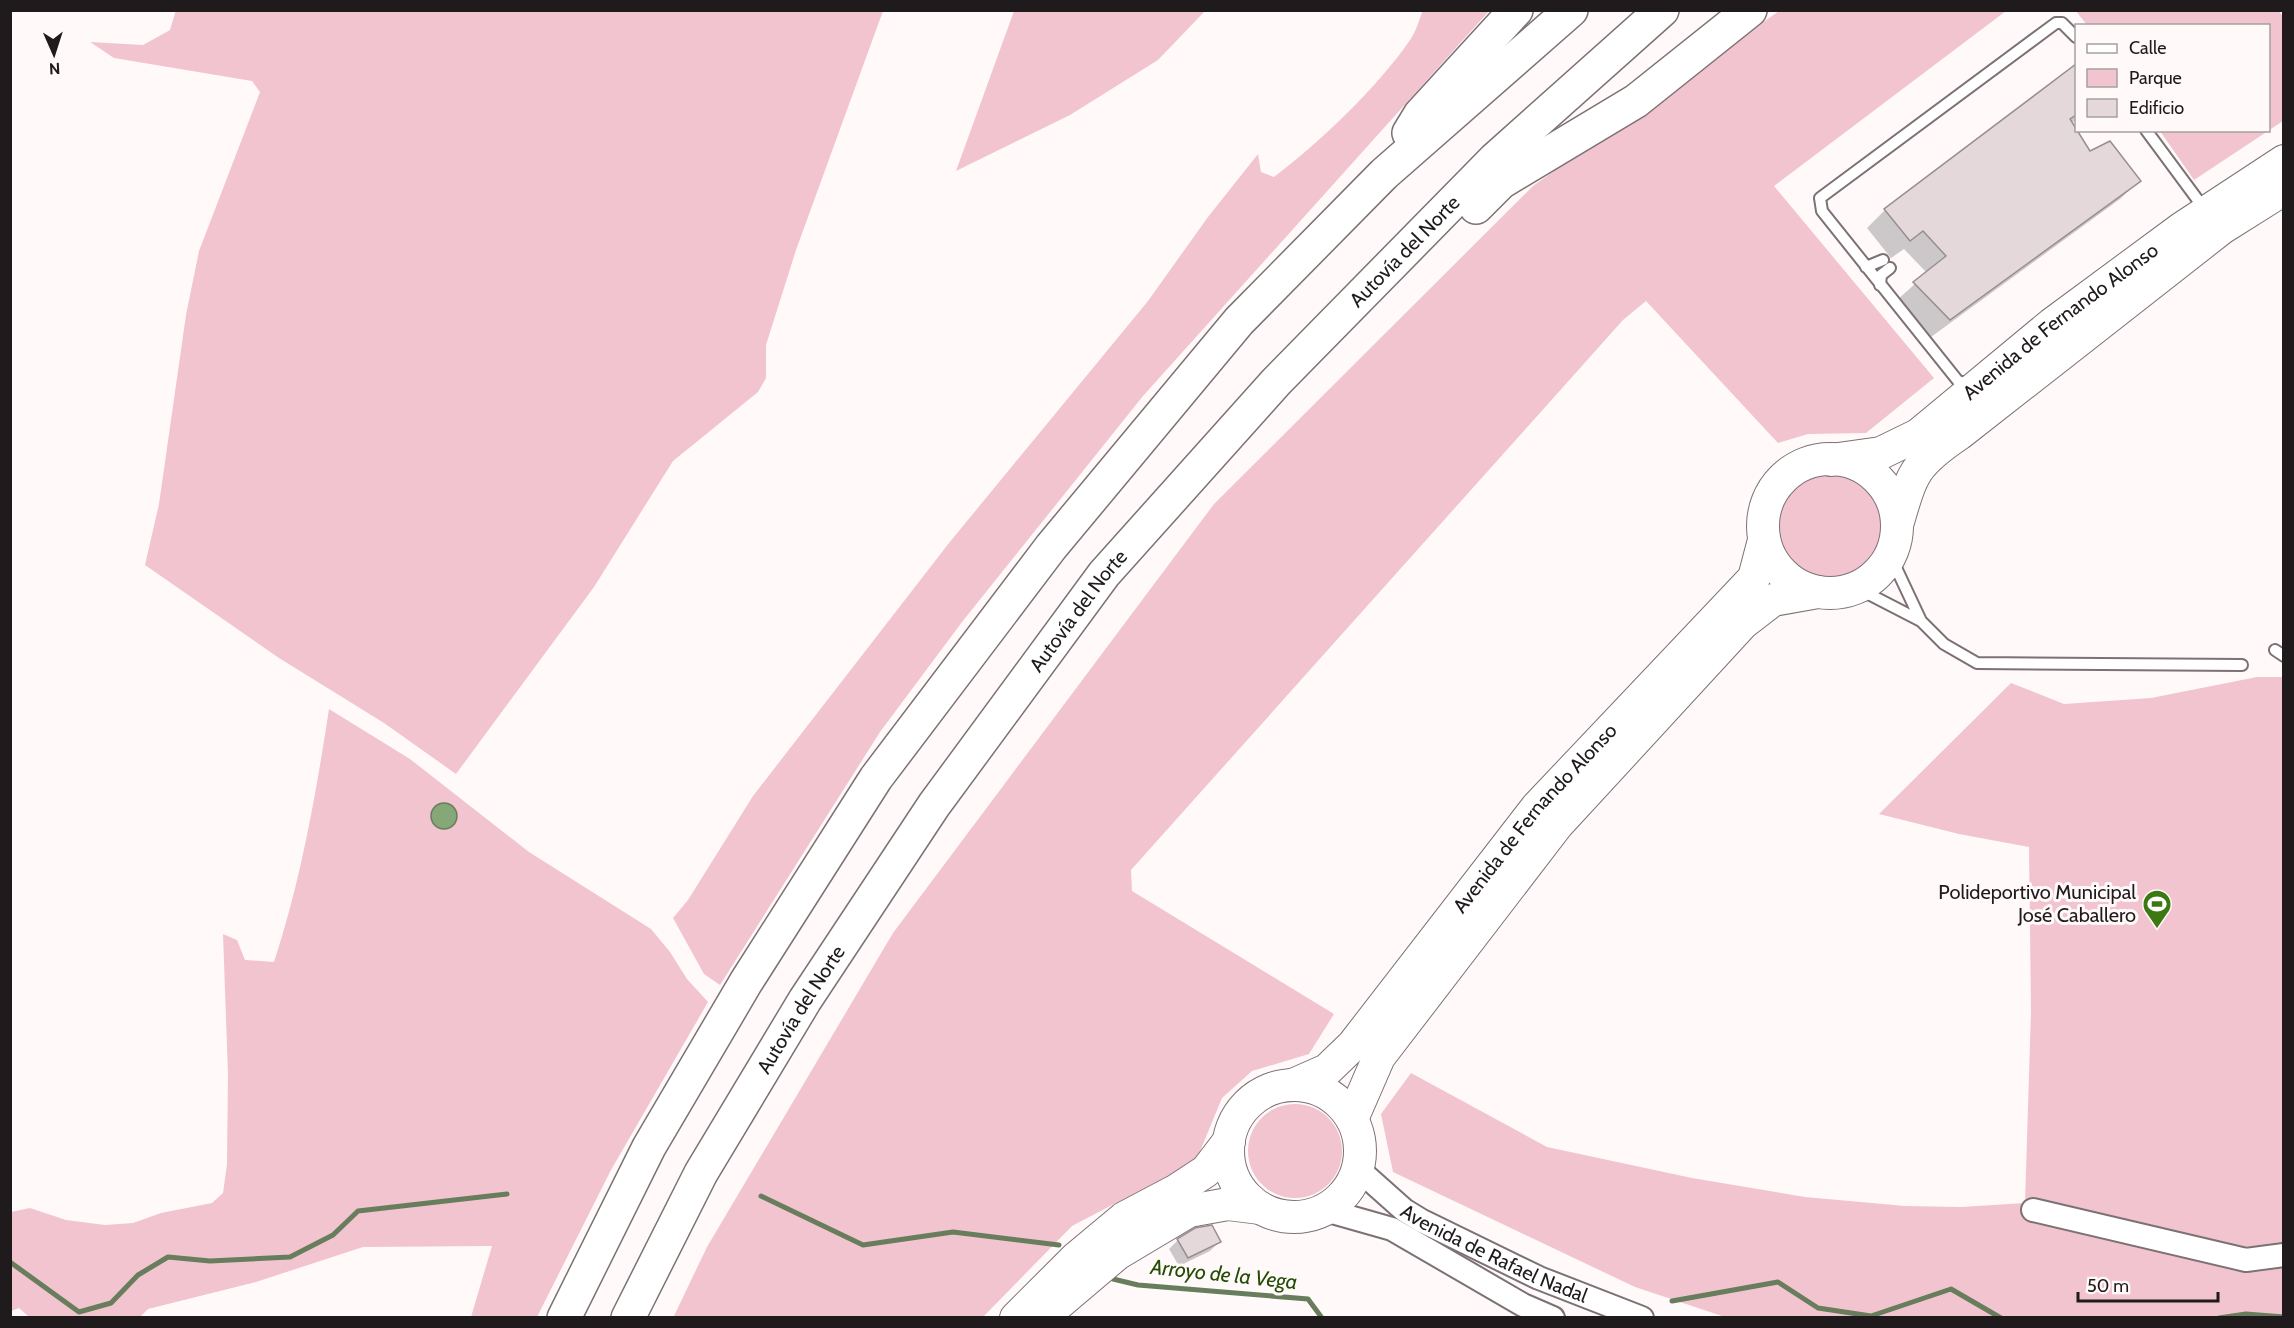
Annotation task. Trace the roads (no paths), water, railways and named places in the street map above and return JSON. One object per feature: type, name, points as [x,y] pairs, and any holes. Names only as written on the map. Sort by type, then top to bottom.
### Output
[{"type":"highway","points":[[1384,174],[1420,115],[1516,10]]},
{"type":"highway","points":[[564,1317],[649,1147],[746,982],[876,778],[1051,547],[1239,321],[1384,174],[1571,10]]},
{"type":"highway","name":"Autovía del Norte","points":[[628,1317],[701,1173],[805,1000],[934,805],[1104,574],[1276,382],[1494,160],[1662,10]]},
{"type":"highway","points":[[1276,382],[1367,313],[1501,182],[1636,101],[1750,10]]},
{"type":"street","name":"Avenida de Fernando Alonso","points":[[1831,459],[1881,453],[1918,435],[2052,324],[2201,214],[2283,161]]},
{"type":"street","name":"Avenida de Fernando Alonso","points":[[1897,525],[1912,476],[1932,452],[1959,434],[2222,228],[2283,189]]},
{"type":"street","points":[[1831,459],[1851,463],[1869,472],[1884,486],[1893,505],[1897,525],[1890,555],[1871,579],[1857,588],[1838,593],[1818,592],[1799,586],[1783,574],[1771,559],[1764,540],[1763,524],[1766,507],[1773,491],[1783,478],[1797,468],[1831,459]]},
{"type":"street","name":"Avenida de Fernando Alonso","points":[[1293,1085],[1327,1070],[1353,1045],[1537,807],[1754,578],[1764,540]]},
{"type":"street","name":"Avenida de Fernando Alonso","points":[[1352,1119],[1379,1058],[1557,825],[1743,623],[1773,600],[1818,592]]},
{"type":"street","points":[[1042,1317],[1117,1254],[1189,1211],[1228,1204],[1260,1208],[1281,1216],[1304,1217],[1325,1210],[1345,1192],[1358,1169],[1361,1152],[1359,1135],[1352,1119],[1344,1107],[1321,1091],[1293,1085],[1275,1088],[1258,1096],[1244,1108],[1234,1123],[1229,1141],[1229,1160],[1234,1179],[1245,1196],[1260,1208]]},
{"type":"street","points":[[1016,1317],[1076,1258],[1124,1218],[1177,1190],[1206,1171],[1229,1141]]},
{"type":"street","name":"Avenida de Rafael Nadal","points":[[1358,1169],[1404,1210],[1422,1221],[1539,1278],[1642,1317]]},
{"type":"street","name":"Avenida de Rafael Nadal","points":[[1325,1210],[1392,1229],[1522,1305],[1552,1317]]},
{"type":"street","points":[[2033,1210],[2246,1260],[2283,1255]]},
{"type":"lane","points":[[1978,386],[1958,381],[1822,211],[1820,198],[2056,23],[2062,23],[2075,36]]},
{"type":"lane","points":[[2147,132],[2200,203],[2201,214]]},
{"type":"lane","points":[[1866,267],[1887,264],[1881,274],[1880,285]]},
{"type":"lane","points":[[1890,555],[1921,621]]},
{"type":"lane","points":[[1857,588],[1921,621],[1944,644],[1977,663],[2242,664]]},
{"type":"waterway","name":"Arroyo de la Vega","points":[[10,1262],[79,1312],[111,1303],[138,1275],[168,1257],[210,1261],[290,1257],[333,1235],[358,1211],[507,1194]]},
{"type":"waterway","name":"Arroyo de la Vega","points":[[761,1196],[863,1245],[953,1232],[1059,1245]]},
{"type":"waterway","name":"Arroyo de la Vega","points":[[1113,1279],[1138,1285],[1308,1299],[1322,1318]]},
{"type":"waterway","name":"Arroyo de la Vega","points":[[1672,1301],[1778,1282],[1818,1308],[1871,1316],[1951,1289],[2001,1318]]},
{"type":"waterway","name":"Arroyo de la Vega","points":[[2219,1318],[2246,1314],[2284,1317]]},
{"type":"place","name":"Polideportivo Municipal José Caballero","points":[[2157,930]]}]
